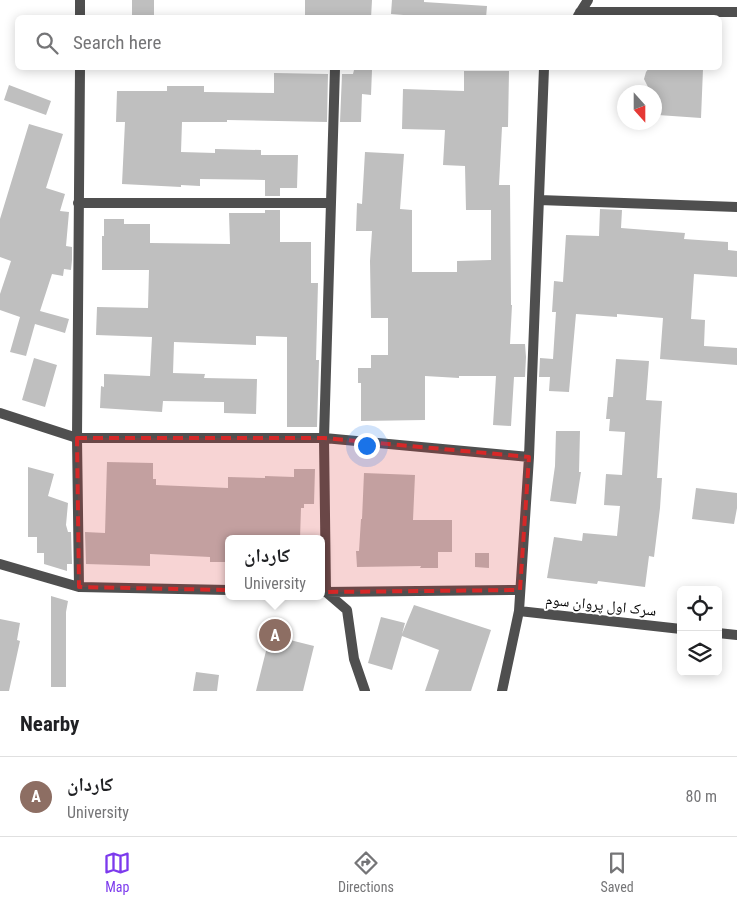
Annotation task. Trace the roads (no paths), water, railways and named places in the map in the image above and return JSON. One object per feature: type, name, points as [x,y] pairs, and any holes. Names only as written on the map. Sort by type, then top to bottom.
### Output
[{"type":"street","points":[[80,0],[80,15]]},
{"type":"street","points":[[579,15],[588,0]]},
{"type":"street","points":[[579,15],[737,12]]},
{"type":"street","points":[[79,587],[77,438],[80,70]]},
{"type":"street","points":[[324,535],[324,438],[334,70]]},
{"type":"street","points":[[502,691],[519,611],[529,457],[544,70]]},
{"type":"street","points":[[539,200],[737,207]]},
{"type":"street","points":[[78,202],[331,204]]},
{"type":"street","points":[[0,413],[77,438],[324,438],[529,457]]},
{"type":"street","points":[[0,564],[79,587],[225,590]]},
{"type":"street","points":[[325,592],[520,590]]},
{"type":"street","points":[[325,593],[347,610],[354,659],[365,691]]},
{"type":"street","name":"سرک اول پروان سوم","points":[[519,611],[677,629]]},
{"type":"street","points":[[722,633],[737,635]]},
{"type":"place","name":"کاردان","points":[[275,635]]}]
